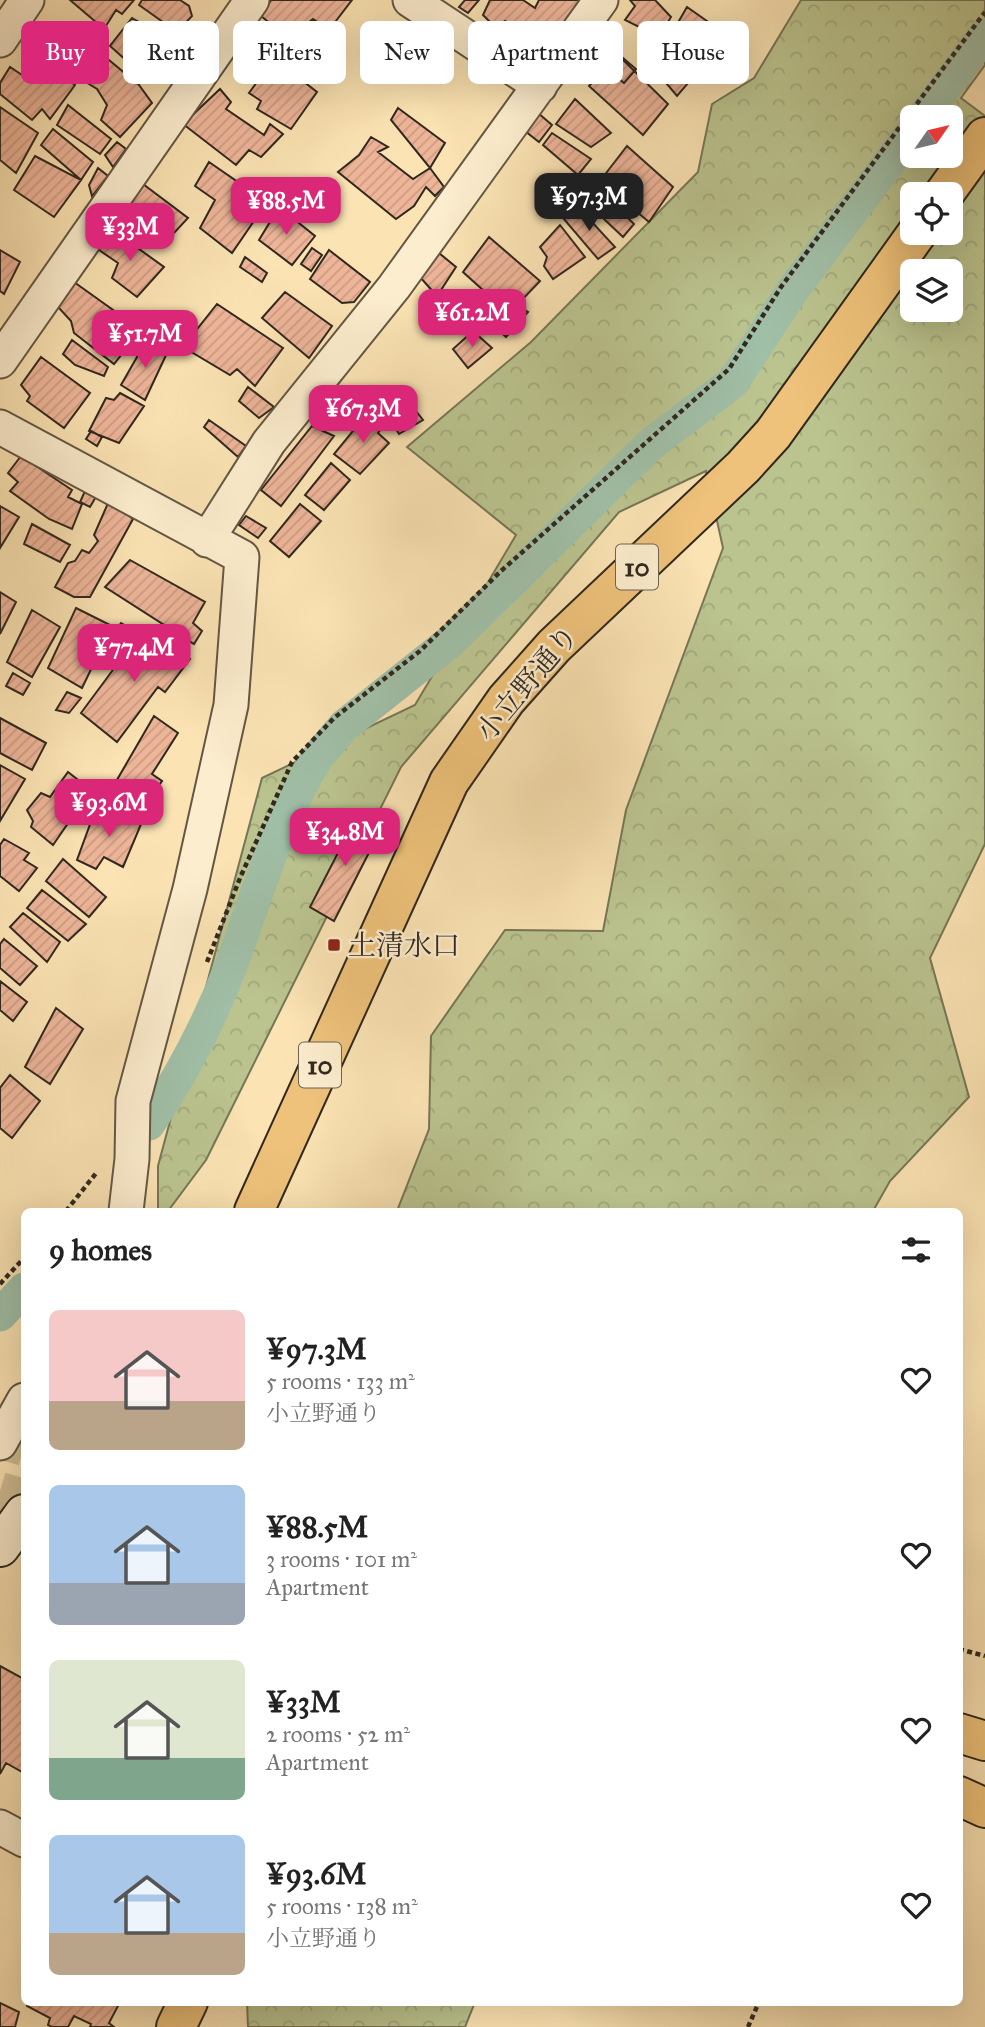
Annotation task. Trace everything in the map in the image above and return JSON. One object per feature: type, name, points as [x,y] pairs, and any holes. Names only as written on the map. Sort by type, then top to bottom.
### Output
[{"type":"main road","points":[[953,182],[985,137]]},
{"type":"main road","name":"小立野通り","points":[[255,1208],[449,782],[506,700],[554,646],[743,467],[774,433],[908,245]]},
{"type":"main road","points":[[0,1547],[21,1518]]},
{"type":"main road","points":[[963,1720],[985,1723]]},
{"type":"main road","points":[[963,1734],[985,1741]]},
{"type":"main road","points":[[963,1777],[985,1785]]},
{"type":"main road","points":[[963,1798],[985,1808]]},
{"type":"main road","points":[[176,2027],[186,2006]]},
{"type":"street","points":[[0,40],[27,0]]},
{"type":"street","points":[[0,361],[252,0]]},
{"type":"street","points":[[410,0],[540,86]]},
{"type":"street","points":[[207,540],[269,442],[394,287],[601,0]]},
{"type":"street","points":[[0,427],[242,557],[231,705],[190,889],[133,1101],[127,1208]]},
{"type":"street","points":[[0,1443],[21,1405]]},
{"type":"street","points":[[0,1827],[21,1838]]},
{"type":"path","points":[[206,964],[240,878],[292,762],[334,718],[420,651],[501,571],[729,369],[781,287],[985,12]]},
{"type":"path","points":[[0,1284],[21,1261]]},
{"type":"path","points":[[963,1650],[985,1656]]},
{"type":"path","points":[[748,2027],[757,2006]]},
{"type":"green space","points":[[801,0],[985,0],[985,65],[961,98],[985,116],[985,844],[930,958],[969,1097],[890,1181],[875,1208],[398,1208],[429,1129],[431,1036],[505,930],[603,931],[626,810],[723,548],[706,471],[619,512],[401,767],[206,1160],[170,1208],[158,1208],[158,1166],[262,778],[415,705],[516,535],[407,447],[531,342],[698,172],[712,104],[744,84],[749,84]]},
{"type":"green space","points":[[247,2006],[473,2006],[465,2027],[248,2027]]},
{"type":"building","points":[[70,0],[134,0],[122,14],[116,10],[109,21],[95,21]]},
{"type":"building","points":[[142,0],[180,0],[189,6],[192,16],[187,21],[162,21],[139,5]]},
{"type":"building","points":[[271,0],[352,0],[336,21],[267,21],[261,16]]},
{"type":"building","points":[[465,0],[479,0],[468,13],[459,7]]},
{"type":"building","points":[[490,0],[523,0],[535,8],[539,0],[584,0],[567,21],[489,21],[483,15]]},
{"type":"building","points":[[630,0],[655,0],[671,17],[669,21],[637,21],[637,26],[625,20],[635,6]]},
{"type":"building","points":[[687,7],[707,21],[679,21]]},
{"type":"building","points":[[123,29],[123,58],[110,46]]},
{"type":"building","points":[[623,58],[636,69],[623,82]]},
{"type":"building","points":[[109,60],[123,72],[123,84],[138,84],[152,103],[120,137],[101,120],[107,105],[97,89],[89,84],[109,84]]},
{"type":"building","points":[[623,60],[637,74],[637,84],[648,84],[668,104],[643,135],[589,86],[623,84]]},
{"type":"building","points":[[10,67],[21,74],[21,84],[75,85],[50,119],[42,109],[32,120],[0,94],[0,83]]},
{"type":"building","points":[[256,84],[307,84],[317,92],[291,129],[257,109],[261,101],[249,93]]},
{"type":"building","points":[[667,84],[687,84],[677,96]]},
{"type":"building","points":[[220,89],[231,102],[226,109],[264,135],[270,124],[283,134],[261,157],[249,150],[236,165],[183,124]]},
{"type":"building","points":[[575,99],[611,133],[591,147],[556,124]]},
{"type":"building","points":[[68,105],[111,139],[100,154],[57,125]]},
{"type":"building","points":[[0,107],[38,133],[16,173],[0,160]]},
{"type":"building","points":[[398,108],[445,143],[430,168],[391,120]]},
{"type":"building","points":[[538,113],[552,125],[539,142],[525,131]]},
{"type":"building","points":[[53,129],[93,162],[81,180],[41,145]]},
{"type":"building","points":[[552,133],[591,159],[578,175],[543,145]]},
{"type":"building","points":[[371,137],[388,147],[378,152],[413,179],[430,168],[444,187],[435,196],[426,187],[414,206],[396,219],[338,172],[359,155]]},
{"type":"building","points":[[117,142],[126,149],[113,167],[105,155]]},
{"type":"building","points":[[627,146],[673,187],[649,222],[600,181]]},
{"type":"building","points":[[35,156],[81,180],[54,217],[14,190]]},
{"type":"building","points":[[209,162],[267,202],[232,253],[200,228],[215,200],[195,186]]},
{"type":"building","points":[[98,168],[108,176],[92,196],[89,185]]},
{"type":"building","points":[[601,182],[614,194],[597,213],[584,201]]},
{"type":"building","points":[[143,184],[188,218],[161,247],[133,227],[137,220],[125,212]]},
{"type":"building","points":[[613,203],[634,224],[623,237],[604,219]]},
{"type":"building","points":[[279,207],[315,236],[292,265],[259,240]]},
{"type":"building","points":[[579,208],[615,247],[598,259],[563,218]]},
{"type":"building","points":[[560,225],[585,257],[553,279],[544,266],[547,257],[540,247]]},
{"type":"building","points":[[110,228],[164,267],[137,297],[112,278],[118,263],[99,250]]},
{"type":"building","points":[[489,237],[540,281],[517,305],[528,312],[506,337],[485,318],[494,300],[463,272]]},
{"type":"building","points":[[312,248],[322,255],[311,271],[301,264]]},
{"type":"building","points":[[0,250],[20,262],[4,294],[0,291]]},
{"type":"building","points":[[329,250],[370,282],[354,302],[342,303],[310,279]]},
{"type":"building","points":[[439,253],[456,267],[437,296],[419,276]]},
{"type":"building","points":[[245,257],[267,273],[262,282],[240,267]]},
{"type":"building","points":[[74,282],[141,330],[114,364],[74,333],[71,321],[58,307]]},
{"type":"building","points":[[285,292],[332,326],[309,358],[262,318]]},
{"type":"building","points":[[217,304],[283,348],[255,386],[237,369],[230,375],[183,347]]},
{"type":"building","points":[[473,331],[492,348],[468,368],[453,349]]},
{"type":"building","points":[[156,339],[168,351],[145,400],[121,385],[141,350],[148,350]]},
{"type":"building","points":[[72,340],[108,367],[104,376],[75,365],[63,354]]},
{"type":"building","points":[[41,357],[90,393],[64,428],[27,401],[30,396],[21,385]]},
{"type":"building","points":[[248,387],[274,407],[259,418],[239,401]]},
{"type":"building","points":[[120,393],[144,406],[119,443],[89,431],[106,398],[114,400]]},
{"type":"building","points":[[412,406],[423,420],[399,434],[391,421]]},
{"type":"building","points":[[366,415],[384,425],[378,433],[389,443],[360,474],[334,454]]},
{"type":"building","points":[[209,420],[246,446],[238,457],[204,427]]},
{"type":"building","points":[[312,426],[334,436],[281,506],[261,490]]},
{"type":"building","points":[[91,431],[102,437],[97,446],[86,439]]},
{"type":"building","points":[[21,456],[72,490],[68,497],[82,504],[72,529],[49,519],[10,491],[18,482],[8,473]]},
{"type":"building","points":[[331,463],[350,480],[324,510],[305,495]]},
{"type":"building","points":[[86,489],[97,495],[90,507],[80,502]]},
{"type":"building","points":[[109,501],[133,519],[90,597],[74,597],[55,587],[68,563],[75,561],[82,550],[89,553],[98,541],[94,535]]},
{"type":"building","points":[[300,504],[321,521],[289,557],[270,541]]},
{"type":"building","points":[[0,506],[19,517],[0,548]]},
{"type":"building","points":[[246,516],[266,528],[258,538],[239,525]]},
{"type":"building","points":[[32,524],[70,545],[60,562],[24,544]]},
{"type":"building","points":[[130,560],[205,602],[193,623],[202,631],[194,644],[105,587]]},
{"type":"building","points":[[0,592],[16,602],[0,634]]},
{"type":"building","points":[[76,608],[112,626],[82,688],[48,668]]},
{"type":"building","points":[[32,610],[60,627],[32,677],[7,662]]},
{"type":"building","points":[[121,623],[130,628],[119,640],[113,635]]},
{"type":"building","points":[[144,628],[190,659],[165,692],[158,687],[117,742],[81,713]]},
{"type":"building","points":[[13,673],[30,683],[23,695],[6,686]]},
{"type":"building","points":[[67,692],[81,698],[69,713],[56,710]]},
{"type":"building","points":[[154,716],[178,733],[152,774],[162,781],[146,804],[114,785]]},
{"type":"building","points":[[0,718],[46,743],[32,770],[0,753]]},
{"type":"building","points":[[0,765],[25,779],[0,821]]},
{"type":"building","points":[[68,772],[91,790],[53,845],[31,827],[33,821],[27,810],[41,793],[50,797]]},
{"type":"building","points":[[96,808],[142,822],[123,867],[104,857],[96,869],[77,860]]},
{"type":"building","points":[[358,814],[376,824],[373,831],[379,833],[334,921],[310,907]]},
{"type":"building","points":[[4,839],[29,853],[24,860],[37,868],[19,891],[0,876],[0,845]]},
{"type":"building","points":[[63,859],[106,897],[89,917],[46,881]]},
{"type":"building","points":[[42,890],[86,924],[68,941],[27,908]]},
{"type":"building","points":[[23,913],[60,942],[47,962],[10,927]]},
{"type":"building","points":[[4,939],[37,966],[20,985],[0,968],[0,944]]},
{"type":"building","points":[[0,981],[27,1002],[13,1021],[0,1010]]},
{"type":"building","points":[[56,1008],[83,1029],[50,1084],[25,1067]]},
{"type":"building","points":[[10,1075],[40,1101],[12,1138],[0,1128],[0,1088]]},
{"type":"building","points":[[0,1666],[21,1677],[21,1771],[6,1763],[0,1774]]},
{"type":"building","points":[[0,2003],[19,2012],[15,2027],[0,2027]]},
{"type":"building","points":[[27,2006],[118,2006],[109,2023],[114,2027],[90,2027],[91,2024],[74,2016],[68,2027],[52,2027],[48,2025],[50,2018]]},
{"type":"waterway","points":[[932,105],[985,34]]},
{"type":"waterway","points":[[320,754],[344,726],[451,641],[651,444],[733,382],[792,291],[900,148]]},
{"type":"waterway","points":[[149,1124],[173,1086],[215,1005],[278,835],[315,761]]},
{"type":"waterway","points":[[0,1315],[21,1292]]},
{"type":"tunnel","points":[[0,1440],[21,1446]]},
{"type":"tunnel","points":[[0,1491],[21,1497]]},
{"type":"place","name":"土清水口","points":[[334,945]]}]
